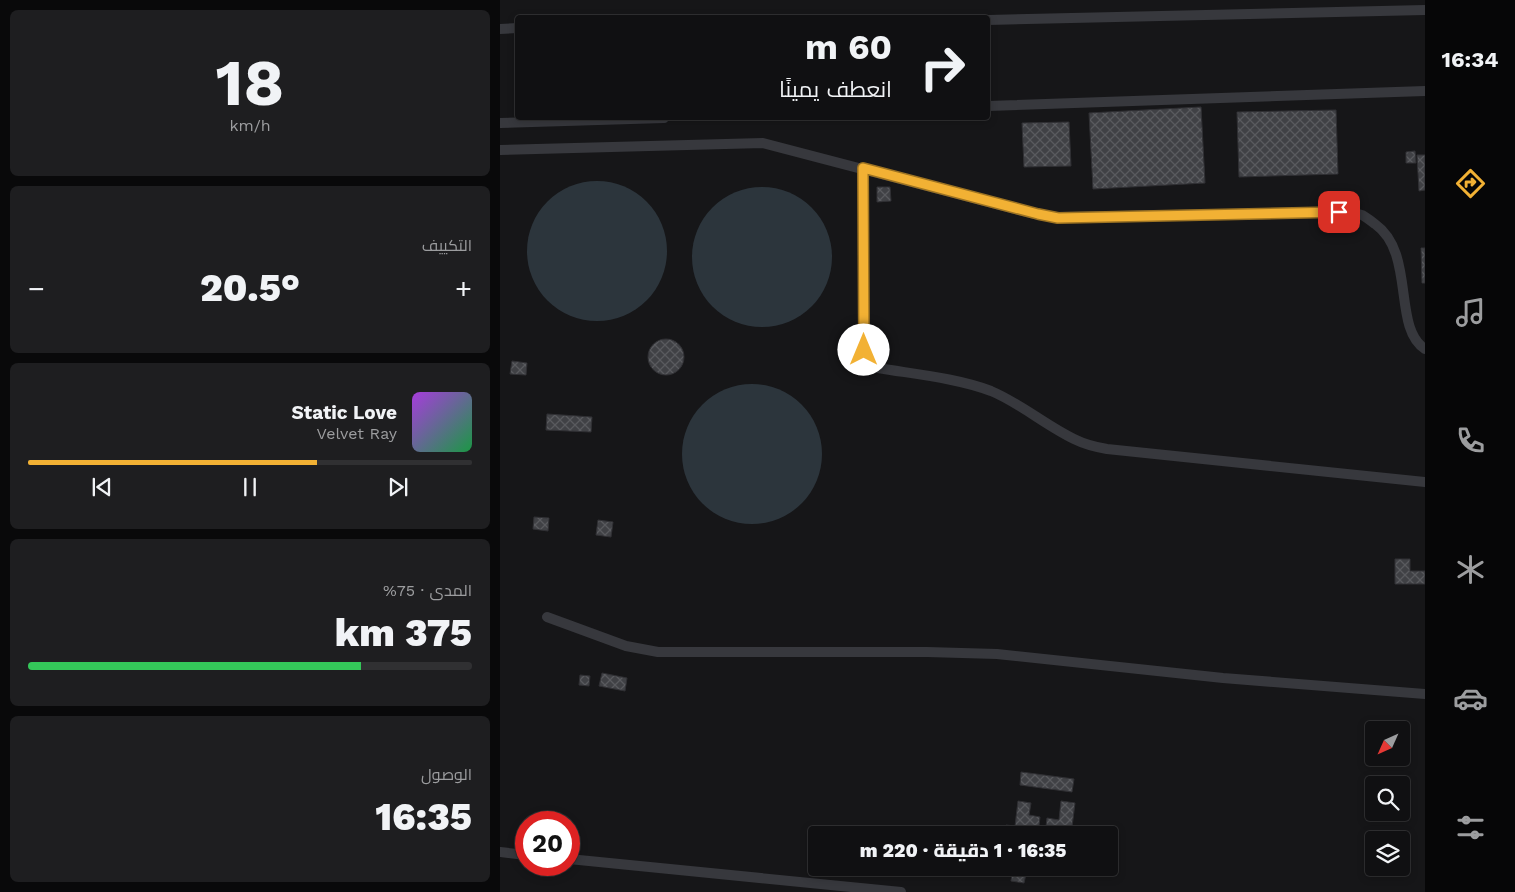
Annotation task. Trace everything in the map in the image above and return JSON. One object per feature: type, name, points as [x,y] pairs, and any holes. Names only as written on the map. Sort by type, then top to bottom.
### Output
[{"type":"lane","points":[[990,20],[1425,10]]},
{"type":"lane","points":[[500,29],[515,28]]},
{"type":"lane","points":[[990,106],[1425,91]]},
{"type":"lane","points":[[500,123],[598,120]]},
{"type":"lane","points":[[500,150],[763,143],[1058,218],[1339,212],[1362,215],[1380,228],[1392,243],[1400,268],[1410,330],[1417,344],[1425,349]]},
{"type":"lane","points":[[863,168],[864,350],[868,361],[878,368],[965,384],[991,391],[1015,403],[1073,439],[1106,449],[1425,482]]},
{"type":"lane","points":[[547,617],[626,646],[658,652],[927,652],[997,654],[1223,678],[1425,694]]},
{"type":"lane","points":[[500,852],[515,853]]},
{"type":"lane","points":[[580,860],[901,892]]},
{"type":"shaded area","points":[[597,181],[624,187],[636,193],[646,202],[655,212],[661,224],[667,251],[661,278],[655,290],[646,300],[636,309],[624,315],[597,321],[570,315],[558,309],[548,300],[539,290],[533,278],[527,251],[533,224],[539,212],[548,202],[558,193],[570,187]]},
{"type":"shaded area","points":[[762,187],[789,193],[801,199],[811,208],[820,218],[826,230],[832,257],[826,284],[820,296],[811,306],[801,315],[789,321],[762,327],[735,321],[723,315],[713,306],[704,296],[698,284],[692,257],[698,230],[704,218],[713,208],[723,199],[735,193]]},
{"type":"shaded area","points":[[752,384],[779,390],[791,396],[801,405],[810,415],[816,427],[822,454],[816,481],[810,493],[801,503],[791,512],[779,518],[752,524],[725,518],[713,512],[703,503],[694,493],[688,481],[682,454],[688,427],[694,415],[703,405],[713,396],[725,390]]},
{"type":"building","points":[[1201,107],[1205,183],[1093,189],[1089,113]]},
{"type":"building","points":[[1336,110],[1338,174],[1239,177],[1237,112]]},
{"type":"building","points":[[1069,122],[1071,166],[1024,167],[1022,123]]},
{"type":"building","points":[[1415,151],[1416,163],[1406,163],[1406,152]]},
{"type":"building","points":[[1417,155],[1425,155],[1425,190],[1419,191]]},
{"type":"building","points":[[877,187],[890,187],[891,201],[877,202]]},
{"type":"building","points":[[1421,248],[1425,248],[1425,283],[1422,283]]},
{"type":"building","points":[[666,339],[678,345],[684,357],[678,369],[666,375],[654,369],[648,357],[654,345]]},
{"type":"building","points":[[512,361],[527,363],[526,375],[510,374]]},
{"type":"building","points":[[547,414],[592,417],[591,432],[546,430]]},
{"type":"building","points":[[534,517],[549,518],[548,531],[533,529]]},
{"type":"building","points":[[598,520],[613,522],[611,537],[596,535]]},
{"type":"building","points":[[1395,559],[1410,559],[1410,571],[1425,571],[1425,584],[1395,584]]},
{"type":"building","points":[[602,673],[627,678],[625,691],[599,686]]},
{"type":"building","points":[[580,675],[590,676],[589,686],[579,685]]},
{"type":"building","points":[[1021,772],[1074,779],[1072,792],[1020,785]]},
{"type":"building","points":[[1018,801],[1031,803],[1029,815],[1040,817],[1039,826],[1015,826]]},
{"type":"building","points":[[1061,801],[1075,803],[1072,826],[1046,826],[1047,818],[1059,820]]},
{"type":"building","points":[[1012,876],[1026,876],[1024,883],[1011,881]]},
{"type":"route","points":[[864,350],[863,168],[1058,218],[1339,212]]}]
